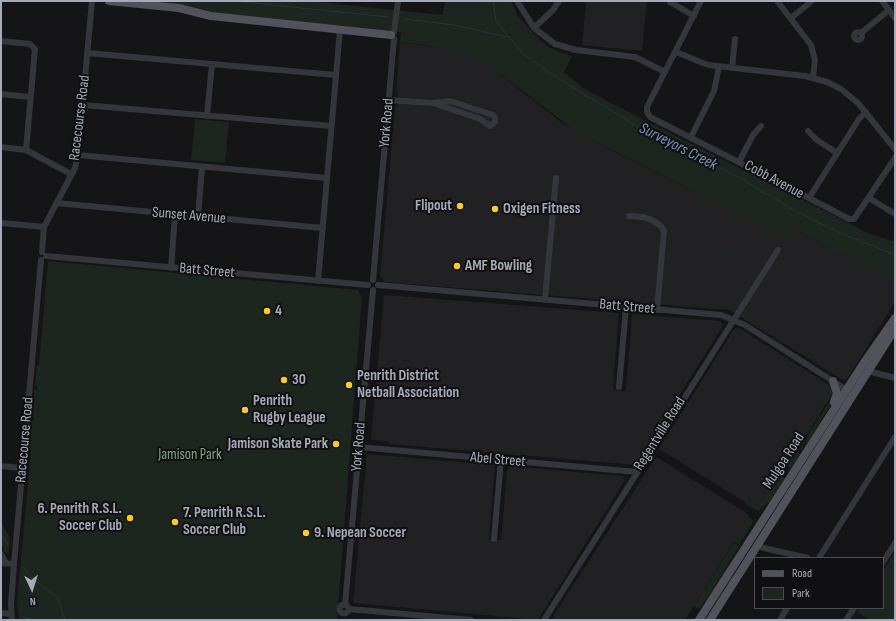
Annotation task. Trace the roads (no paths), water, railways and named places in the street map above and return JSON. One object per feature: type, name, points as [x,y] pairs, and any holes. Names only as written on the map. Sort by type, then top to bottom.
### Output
[{"type":"main road","points":[[109,1],[178,8],[211,16],[393,35]]},
{"type":"main road","name":"Mulgoa Road","points":[[699,620],[846,390],[895,318]]},
{"type":"main road","name":"Mulgoa Road","points":[[710,620],[895,329]]},
{"type":"main road","points":[[811,445],[814,434],[837,397],[837,392],[833,381]]},
{"type":"street","name":"Racecourse Road","points":[[12,617],[14,564],[43,256],[44,227],[71,174],[78,156],[92,1]]},
{"type":"street","name":"York Road","points":[[374,280],[393,35],[398,1]]},
{"type":"street","points":[[517,1],[534,28],[551,41],[568,48],[635,57],[665,72],[701,1]]},
{"type":"street","points":[[534,28],[553,10],[559,1]]},
{"type":"street","points":[[778,1],[808,40],[813,51],[815,63],[813,77]]},
{"type":"street","points":[[791,18],[812,1]]},
{"type":"street","points":[[882,1],[895,18]]},
{"type":"street","points":[[670,2],[694,16]]},
{"type":"street","points":[[861,33],[889,10]]},
{"type":"street","points":[[318,281],[340,30]]},
{"type":"street","points":[[732,68],[735,39]]},
{"type":"street","points":[[1,41],[30,44],[34,47],[26,150]]},
{"type":"street","points":[[676,52],[701,63],[719,67],[813,77],[841,89],[854,99],[866,112],[895,149]]},
{"type":"street","points":[[87,53],[336,75]]},
{"type":"street","points":[[207,116],[212,64]]},
{"type":"street","points":[[691,137],[714,91],[719,67]]},
{"type":"street","name":"Cobb Avenue","points":[[665,72],[648,107],[647,114],[809,198],[859,119],[866,112]]},
{"type":"street","points":[[1,94],[30,97]]},
{"type":"street","points":[[389,100],[433,103],[450,101],[493,115],[496,118],[495,122],[490,126],[480,119],[433,103]]},
{"type":"street","points":[[83,105],[331,126]]},
{"type":"street","points":[[739,162],[752,135],[761,126]]},
{"type":"street","points":[[808,131],[816,140],[837,153]]},
{"type":"street","points":[[1,147],[26,150],[71,174]]},
{"type":"street","points":[[78,156],[327,178]]},
{"type":"street","points":[[809,198],[852,220],[857,217],[895,158]]},
{"type":"street","points":[[198,217],[202,167]]},
{"type":"street","points":[[545,300],[556,178]]},
{"type":"street","points":[[868,198],[895,214]]},
{"type":"street","name":"Sunset Avenue","points":[[56,203],[323,228]]},
{"type":"street","points":[[171,268],[175,215]]},
{"type":"street","points":[[629,216],[644,217],[652,220],[664,230],[657,310]]},
{"type":"street","points":[[1,223],[44,227]]},
{"type":"street","name":"Regentville Road","points":[[544,620],[778,250]]},
{"type":"street","name":"Batt Street","points":[[43,256],[370,287]]},
{"type":"street","points":[[374,280],[378,285],[370,287],[370,281],[374,280]]},
{"type":"street","name":"Batt Street","points":[[378,285],[716,314],[733,319],[854,394]]},
{"type":"street","name":"York Road","points":[[347,607],[370,287]]},
{"type":"street","points":[[619,387],[626,307]]},
{"type":"street","points":[[868,371],[895,378]]},
{"type":"street","points":[[820,557],[895,437]]},
{"type":"street","name":"Abel Street","points":[[359,447],[637,472]]},
{"type":"street","points":[[494,539],[501,460]]},
{"type":"street","points":[[1,466],[22,468]]},
{"type":"street","points":[[884,560],[895,543]]},
{"type":"street","points":[[757,545],[804,557]]},
{"type":"street","points":[[1,554],[4,563],[14,564]]},
{"type":"street","points":[[344,617],[348,612],[347,607],[471,620]]},
{"type":"street","points":[[780,620],[786,609]]},
{"type":"street","points":[[846,620],[853,609]]},
{"type":"street","points":[[1,613],[12,617]]},
{"type":"waterway","points":[[235,1],[388,17]]},
{"type":"waterway","name":"Surveyors Creek","points":[[493,1],[496,21],[522,53],[554,76],[637,126],[738,177],[799,213],[845,235],[895,255]]},
{"type":"waterway","points":[[405,19],[454,25],[508,37]]},
{"type":"waterway","points":[[1,533],[8,545]]},
{"type":"waterway","points":[[23,567],[31,577],[57,597],[65,620]]},
{"type":"waterway","points":[[23,617],[34,620]]},
{"type":"place","name":"Flipout","points":[[460,206]]},
{"type":"place","name":"Oxigen Fitness","points":[[495,209]]},
{"type":"place","name":"AMF Bowling","points":[[457,266]]},
{"type":"place","name":"4","points":[[267,311]]},
{"type":"place","name":"30","points":[[284,380]]},
{"type":"place","name":"Penrith District Netball Association","points":[[349,385]]},
{"type":"place","name":"Penrith Rugby League","points":[[245,410]]},
{"type":"place","name":"Jamison Skate Park","points":[[336,444]]},
{"type":"place","name":"6. Penrith R.S.L. Soccer Club","points":[[130,518]]},
{"type":"place","name":"7. Penrith R.S.L. Soccer Club","points":[[175,522]]},
{"type":"place","name":"9. Nepean Soccer","points":[[306,533]]},
{"type":"park label","name":"Jamison Park","points":[[190,455]]}]
